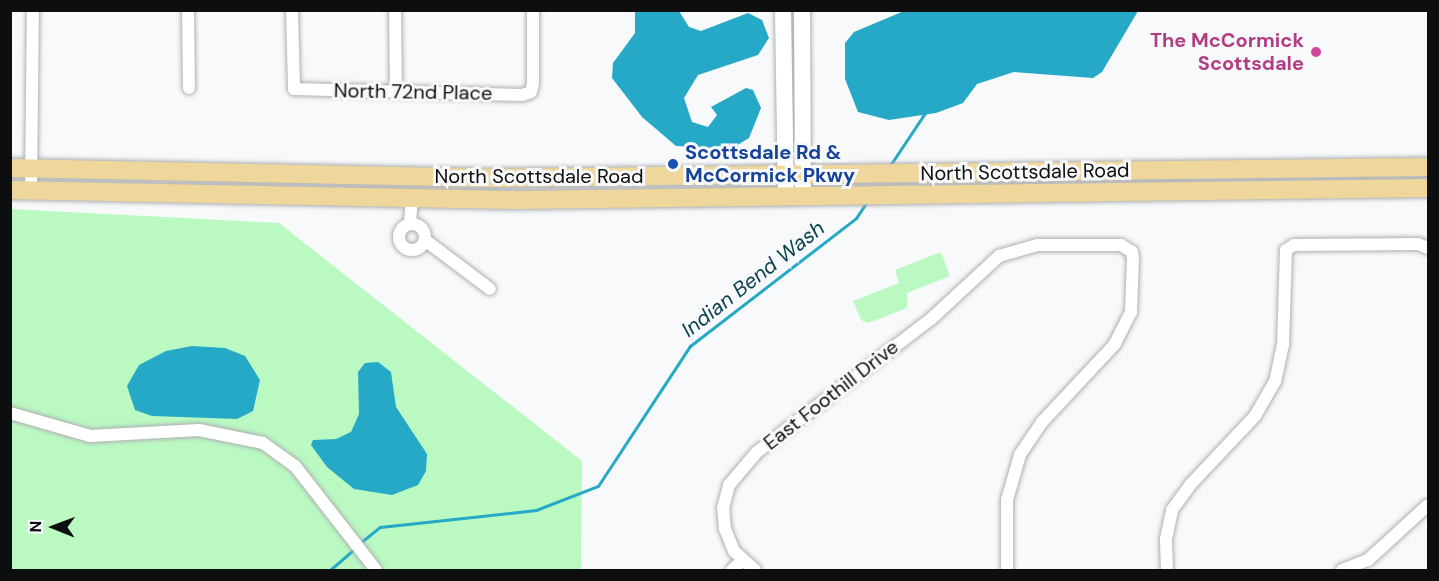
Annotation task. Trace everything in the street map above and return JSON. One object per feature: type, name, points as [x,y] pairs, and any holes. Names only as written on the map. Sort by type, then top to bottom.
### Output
[{"type":"main road","points":[[783,10],[793,175],[799,197]]},
{"type":"main road","points":[[793,175],[802,10]]},
{"type":"main road","name":"North Scottsdale Road","points":[[10,168],[492,178],[1428,166]]},
{"type":"main road","points":[[330,174],[371,186],[394,187],[412,198],[426,188],[478,188],[492,178]]},
{"type":"main road","name":"North Scottsdale Road","points":[[10,190],[412,198],[799,197],[1428,188]]},
{"type":"street","points":[[31,190],[33,10]]},
{"type":"street","points":[[188,10],[189,88]]},
{"type":"street","name":"North 72nd Place","points":[[292,10],[294,89],[531,92],[533,10]]},
{"type":"street","points":[[395,10],[396,91]]},
{"type":"street","points":[[412,198],[410,224],[400,232],[402,244],[417,249],[425,240]]},
{"type":"street","points":[[410,224],[422,228],[425,240],[490,289]]},
{"type":"street","name":"East Foothill Drive","points":[[742,561],[728,538],[723,508],[729,485],[744,464],[779,433],[931,319],[991,261],[1012,250],[1036,245],[1113,244],[1127,248],[1133,259],[1133,299],[1124,333],[1035,430],[1013,471],[1007,500],[1007,570]]},
{"type":"street","points":[[1167,570],[1172,510],[1190,485],[1255,416],[1275,382],[1283,345],[1286,250],[1294,245],[1428,248]]},
{"type":"street","points":[[10,413],[90,436],[179,429],[247,437],[273,448],[295,466],[374,568]]},
{"type":"street","points":[[1342,570],[1368,560],[1428,505]]},
{"type":"street","points":[[732,570],[742,561],[755,570]]},
{"type":"green space","points":[[10,209],[279,223],[582,461],[581,570],[11,570]]},
{"type":"green space","points":[[941,252],[950,276],[907,293],[907,308],[868,323],[861,320],[853,301],[899,283],[895,270]]},
{"type":"water","points":[[635,11],[679,11],[689,27],[701,31],[748,13],[762,20],[769,38],[758,55],[698,75],[684,98],[692,122],[708,127],[717,115],[711,107],[746,88],[753,90],[761,108],[749,138],[731,149],[676,146],[642,117],[612,78],[613,63],[635,33]]},
{"type":"water","points":[[904,11],[1138,11],[1102,72],[1093,78],[1014,72],[977,84],[963,103],[936,113],[889,120],[858,112],[845,79],[845,43],[854,32]]},
{"type":"water","points":[[192,346],[225,348],[245,356],[260,380],[253,411],[237,419],[152,416],[135,410],[127,386],[139,365],[166,351]]},
{"type":"water","points":[[378,362],[391,372],[396,407],[427,454],[426,471],[418,485],[392,495],[354,489],[327,467],[311,445],[313,440],[336,439],[351,432],[359,414],[358,372],[365,363]]},
{"type":"waterway","name":"Indian Bend Wash","points":[[889,167],[925,113]]},
{"type":"waterway","name":"Indian Bend Wash","points":[[360,543],[380,527],[536,510],[598,486],[690,346],[856,218],[866,203]]},
{"type":"waterway","name":"Indian Bend Wash","points":[[330,570],[355,548]]},
{"type":"place","name":"The McCormick Scottsdale","points":[[1316,52]]},
{"type":"place","name":"Scottsdale Rd & McCormick Pkwy","points":[[673,164]]}]
